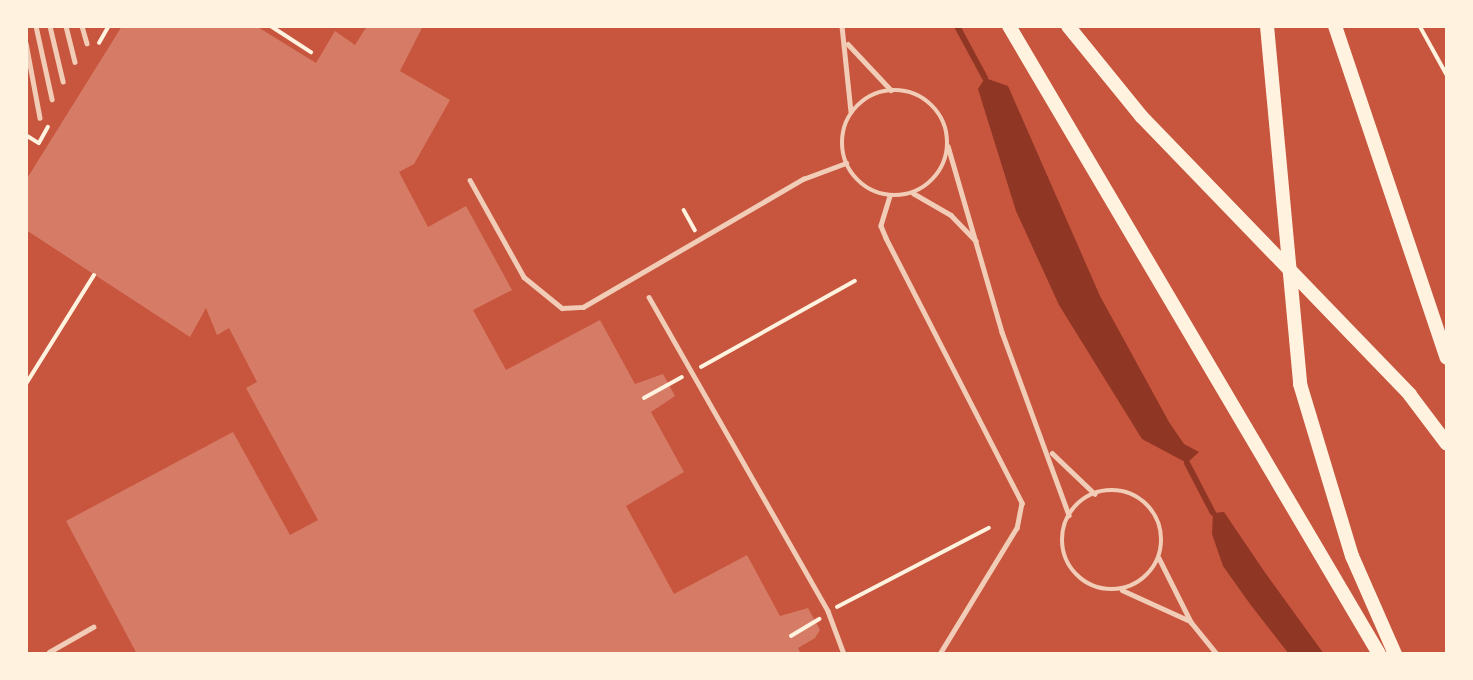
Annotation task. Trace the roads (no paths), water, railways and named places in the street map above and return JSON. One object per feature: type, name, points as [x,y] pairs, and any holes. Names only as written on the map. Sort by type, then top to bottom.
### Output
[{"type":"main road","points":[[1009,26],[1379,654]]},
{"type":"main road","points":[[1068,26],[1142,117],[1410,395],[1447,444]]},
{"type":"main road","points":[[1267,26],[1300,384],[1343,530],[1395,654]]},
{"type":"main road","points":[[1335,26],[1447,358]]},
{"type":"lane","points":[[36,26],[52,99]]},
{"type":"lane","points":[[50,26],[63,81]]},
{"type":"lane","points":[[66,26],[75,62]]},
{"type":"lane","points":[[82,26],[87,43]]},
{"type":"lane","points":[[842,26],[848,44],[851,114],[842,137],[846,163],[863,185],[890,196],[913,194],[938,175],[948,146]]},
{"type":"lane","points":[[26,43],[40,118]]},
{"type":"lane","points":[[848,44],[891,90],[925,99],[942,120],[1023,393],[1051,453],[1069,515],[1062,547],[1072,569],[1089,585],[1122,590],[1191,622]]},
{"type":"lane","points":[[851,114],[872,96],[891,90]]},
{"type":"lane","points":[[470,180],[524,277],[562,308],[583,307],[803,179],[846,163]]},
{"type":"lane","points":[[913,194],[951,215],[979,244]]},
{"type":"lane","points":[[890,196],[881,226],[886,238],[1022,503],[1003,550],[940,654]]},
{"type":"lane","points":[[649,298],[688,374],[828,611],[844,654]]},
{"type":"lane","points":[[1051,453],[1095,494]]},
{"type":"lane","points":[[1069,515],[1095,494],[1131,494],[1149,507],[1162,533],[1159,557],[1138,584],[1122,590]]},
{"type":"lane","points":[[1159,557],[1191,622],[1217,654]]},
{"type":"lane","points":[[49,652],[93,627]]},
{"type":"waterway","points":[[957,26],[985,78]]},
{"type":"waterway","points":[[1187,463],[1213,513]]}]
